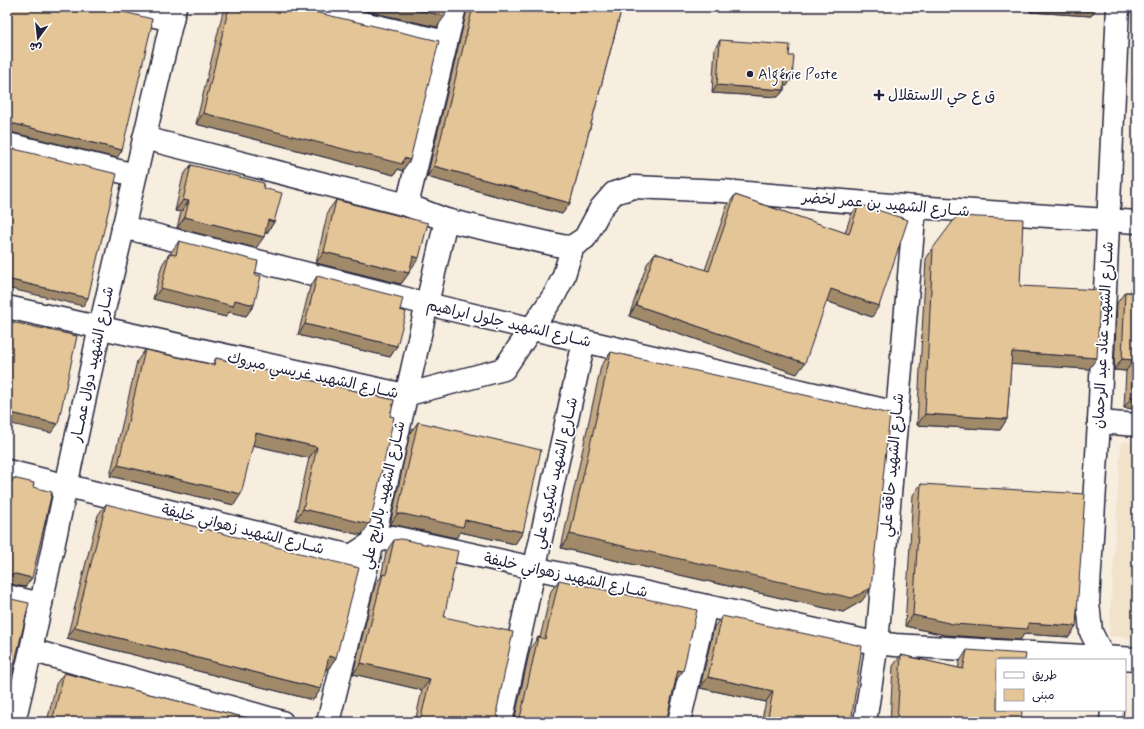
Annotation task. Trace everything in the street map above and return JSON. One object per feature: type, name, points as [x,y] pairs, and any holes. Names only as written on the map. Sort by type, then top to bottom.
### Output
[{"type":"street","points":[[117,7],[174,14]]},
{"type":"street","points":[[292,7],[446,42]]},
{"type":"street","points":[[407,205],[455,7]]},
{"type":"street","name":"شــارع الشهيد عناد عبد الرحمان","points":[[1105,659],[1091,632],[1088,602],[1099,422],[1118,7]]},
{"type":"street","name":"شــارع الشهيد دوال عمـــار","points":[[12,716],[31,650],[100,327],[174,14]]},
{"type":"street","points":[[144,138],[407,205],[446,220],[566,247],[574,246]]},
{"type":"street","points":[[7,144],[135,175]]},
{"type":"street","name":"شــارع الشهيد بن عمر لخضر","points":[[574,246],[586,238],[601,208],[614,193],[634,187],[723,190],[915,207],[1137,222]]},
{"type":"street","name":"شــارع الشهيد حاقة علي","points":[[866,722],[877,643],[915,207]]},
{"type":"street","name":"شــارع الشهيد بالرابح علي","points":[[328,722],[373,542],[405,395],[446,220]]},
{"type":"street","name":"شــارع الشهيد جلول ابراهيم","points":[[123,227],[427,304],[897,413]]},
{"type":"street","name":"شــارع الشهيد غريسي مبروك","points":[[7,307],[405,395],[504,369],[555,294],[563,278],[574,246]]},
{"type":"street","name":"شــارع الشهيد شكيري علي","points":[[501,722],[584,341]]},
{"type":"street","points":[[1099,422],[1137,425]]},
{"type":"street","name":"شــارع الشهيد زهواني خليفة","points":[[7,470],[351,556],[373,542],[394,537],[877,643],[1105,659],[1137,659]]},
{"type":"street","points":[[7,596],[41,604]]},
{"type":"street","points":[[679,722],[706,606]]},
{"type":"street","points":[[31,650],[282,722]]},
{"type":"street","points":[[1111,722],[1112,711]]},
{"type":"shaded area","points":[[1121,442],[1137,443],[1137,638],[1109,636]]},
{"type":"building","points":[[7,7],[113,7],[114,9],[120,11],[152,19],[122,150],[15,124],[7,125]]},
{"type":"building","points":[[229,7],[295,7],[439,41],[410,160],[404,158],[402,164],[203,113]]},
{"type":"building","points":[[404,7],[447,7],[445,16]]},
{"type":"building","points":[[473,7],[622,7],[570,203],[434,166]]},
{"type":"building","name":"Algérie Poste","points":[[720,40],[790,45],[789,56],[794,56],[792,78],[785,77],[784,90],[717,85]]},
{"type":"building","points":[[7,147],[117,174],[88,298],[7,279]]},
{"type":"building","points":[[191,165],[264,183],[263,188],[282,193],[274,222],[268,220],[264,237],[185,217],[189,201],[183,200]]},
{"type":"building","points":[[735,195],[849,234],[859,204],[908,220],[879,306],[831,289],[805,363],[636,305],[655,253],[709,271]]},
{"type":"building","points":[[336,200],[428,223],[419,258],[413,256],[409,273],[324,252]]},
{"type":"building","points":[[957,216],[1023,219],[1020,286],[1100,290],[1097,358],[1012,352],[1007,419],[925,414],[933,248]]},
{"type":"building","points":[[179,241],[258,261],[255,275],[261,276],[254,305],[235,300],[233,306],[161,288],[169,254],[176,255]]},
{"type":"building","points":[[317,276],[403,298],[400,310],[406,312],[397,346],[305,324]]},
{"type":"building","points":[[1125,292],[1137,293],[1137,397],[1131,397],[1134,360],[1122,359]]},
{"type":"building","points":[[7,321],[77,336],[58,424],[7,412]]},
{"type":"building","points":[[145,350],[214,365],[216,358],[394,400],[390,416],[394,417],[370,523],[368,524],[303,509],[317,447],[256,433],[241,494],[118,465]]},
{"type":"building","points":[[611,352],[890,414],[871,588],[852,598],[570,534]]},
{"type":"building","points":[[418,422],[541,450],[523,532],[465,520],[463,527],[397,514]]},
{"type":"building","points":[[13,478],[34,483],[33,487],[52,492],[32,578],[16,574],[7,577],[7,480],[12,482]]},
{"type":"building","points":[[921,484],[1085,494],[1076,626],[1028,623],[1028,629],[953,624],[913,615]]},
{"type":"building","points":[[106,504],[359,568],[336,658],[329,656],[321,689],[75,627]]},
{"type":"building","points":[[401,539],[458,551],[444,617],[513,632],[497,709],[497,714],[500,720],[504,722],[420,722],[430,679],[361,663],[383,574],[386,575],[394,540]]},
{"type":"building","points":[[559,580],[697,610],[683,671],[678,670],[666,722],[514,722],[521,714],[538,637],[545,639]]},
{"type":"building","points":[[7,597],[29,603],[9,687],[7,690]]},
{"type":"building","points":[[722,616],[862,646],[851,722],[767,722],[773,691],[708,677]]},
{"type":"building","points":[[967,650],[1026,654],[1025,659],[996,659],[996,711],[1022,711],[1021,722],[897,722],[901,655],[963,669]]},
{"type":"building","points":[[64,673],[263,722],[52,722]]},
{"type":"place","name":"Algérie Poste","points":[[750,74]]},
{"type":"place","name":"ق ع حي الاستقلال","points":[[879,95]]}]
